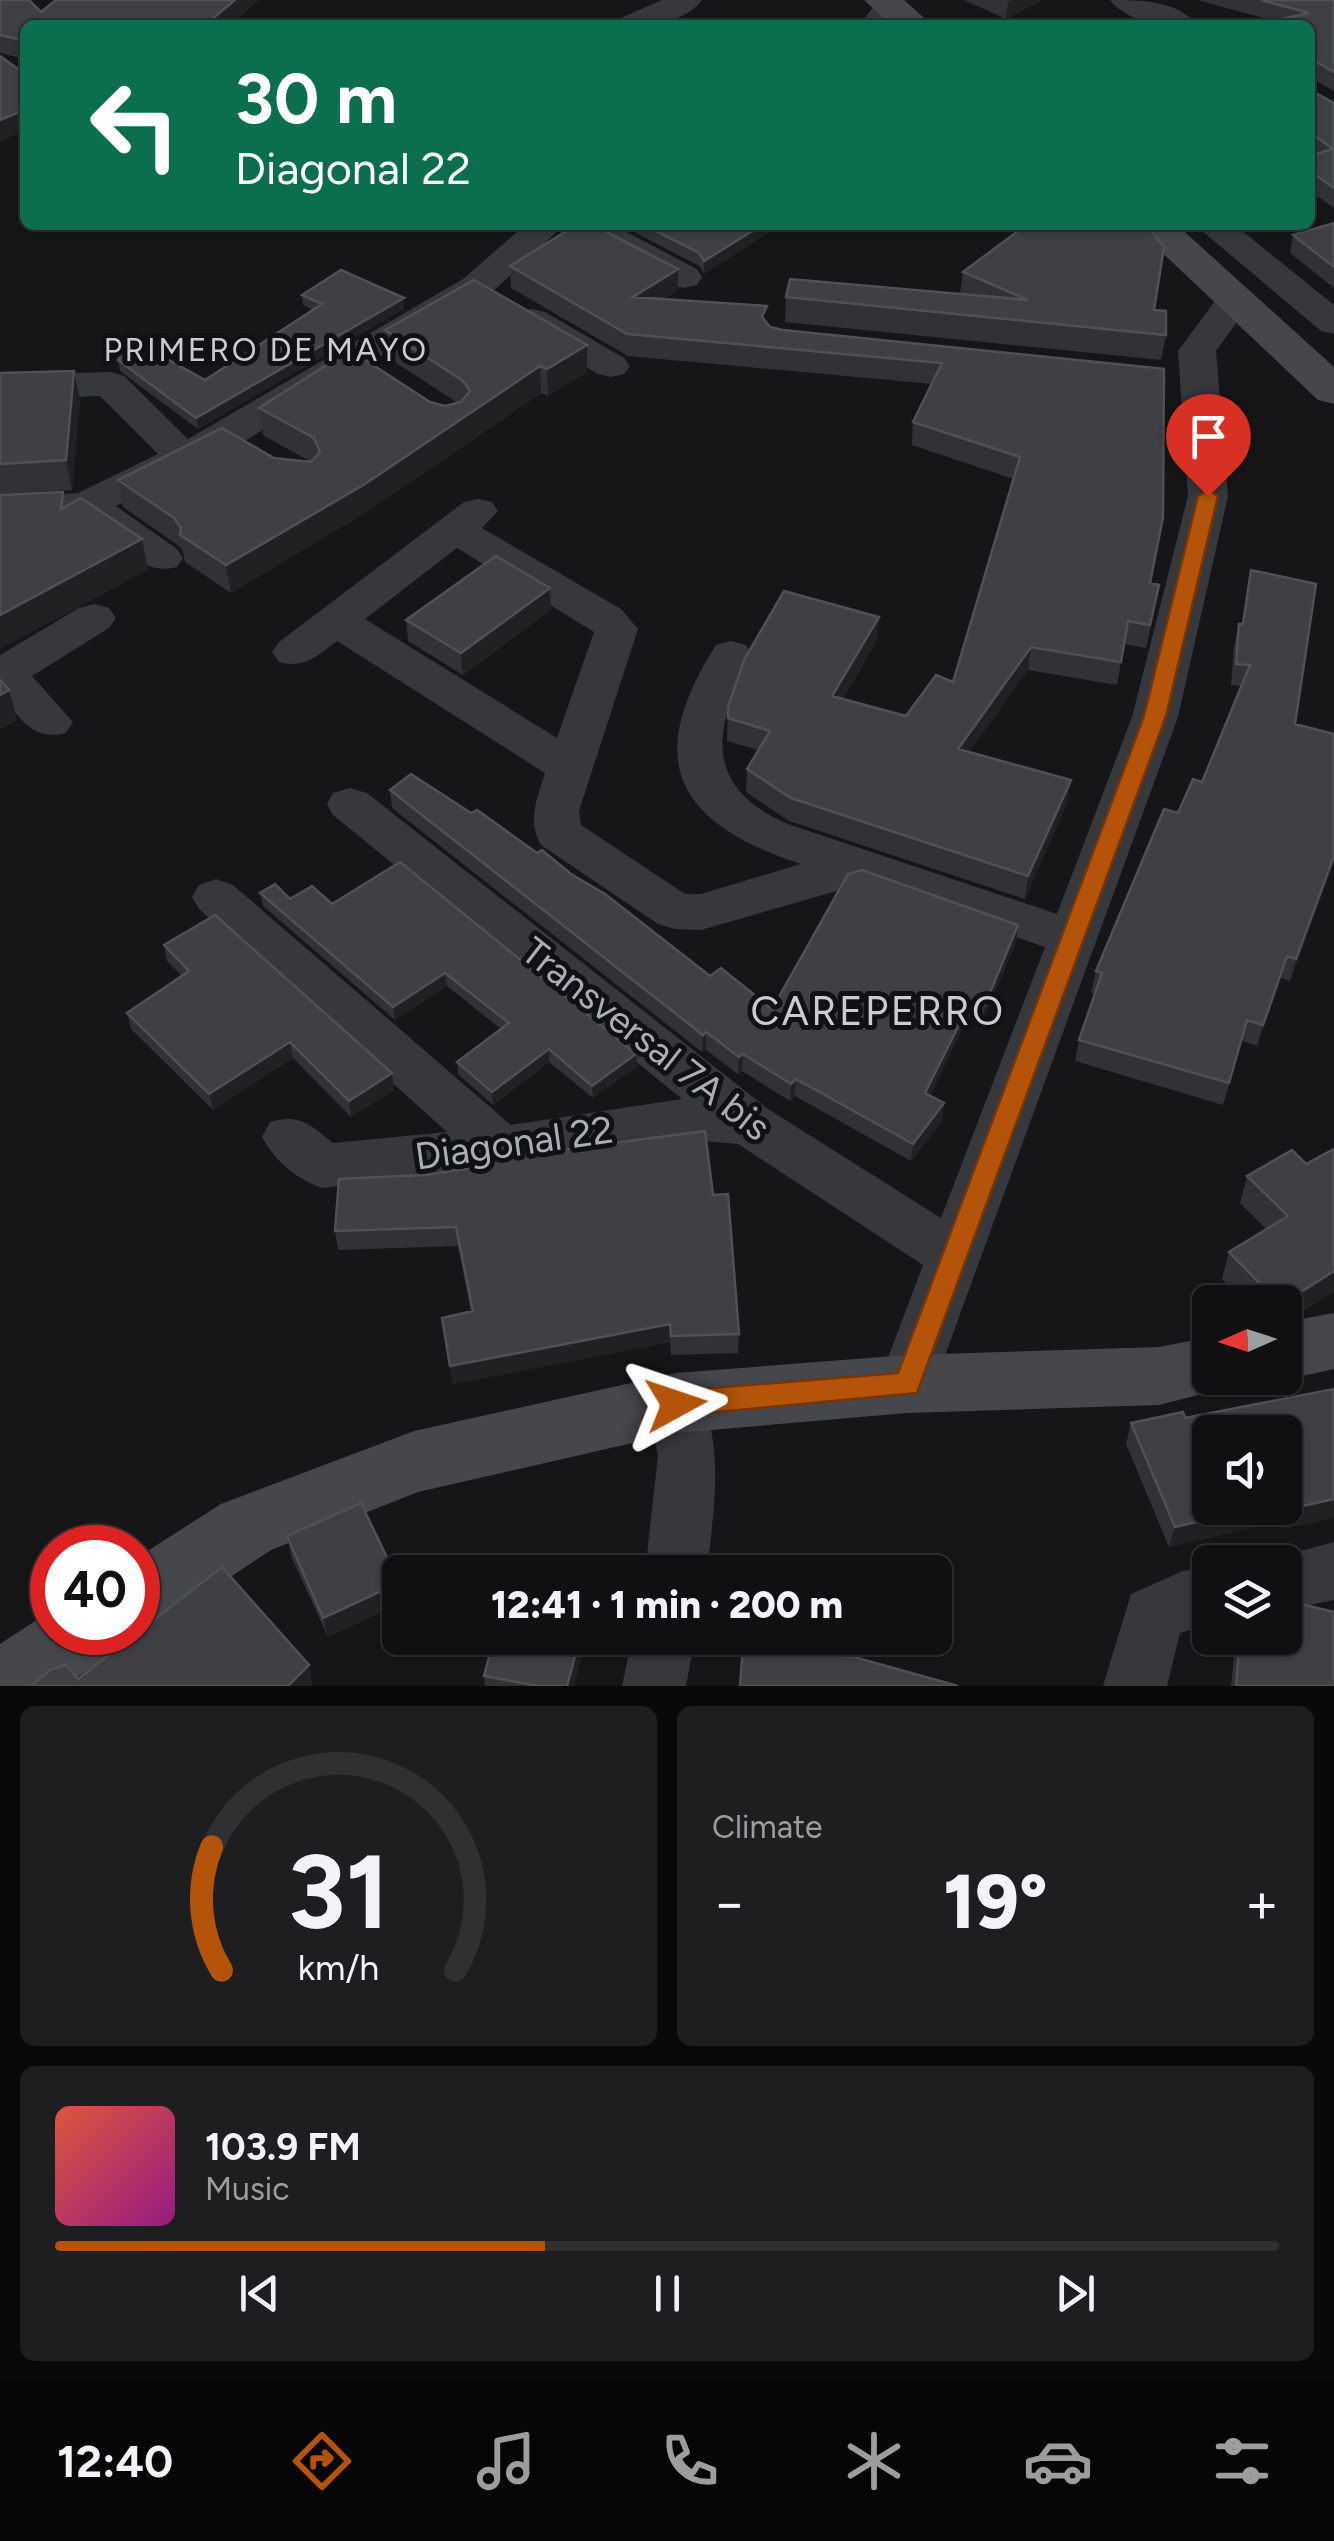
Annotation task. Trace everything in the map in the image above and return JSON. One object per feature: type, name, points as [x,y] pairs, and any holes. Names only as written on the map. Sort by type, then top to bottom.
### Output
[{"type":"street","points":[[643,20],[687,0]]},
{"type":"street","points":[[1124,0],[1170,20]]},
{"type":"street","points":[[0,510],[86,505],[369,366],[476,287],[540,230]]},
{"type":"street","points":[[595,230],[684,277]]},
{"type":"street","points":[[1159,230],[1334,390]]},
{"type":"street","points":[[1219,230],[1334,322]]},
{"type":"street","points":[[476,287],[610,366]]},
{"type":"street","points":[[907,1384],[1155,716],[1208,496],[1179,378],[1236,298]]},
{"type":"street","points":[[0,387],[110,384],[182,455]]},
{"type":"street","points":[[228,435],[271,460]]},
{"type":"street","points":[[86,505],[162,558]]},
{"type":"street","points":[[294,652],[467,519],[616,628],[556,811],[558,833],[675,911],[701,912],[826,874],[863,867]]},
{"type":"street","points":[[50,722],[2,671],[94,618]]},
{"type":"street","points":[[337,621],[571,768]]},
{"type":"street","points":[[731,654],[708,692],[696,746],[709,793],[747,824],[1072,938]]},
{"type":"street","name":"Transversal 7A bis","points":[[350,804],[749,1124],[955,1256]]},
{"type":"street","points":[[216,897],[501,1148]]},
{"type":"street","name":"Diagonal 22","points":[[289,1138],[322,1166],[501,1148],[690,1119],[749,1124]]},
{"type":"street","points":[[1302,1348],[1334,1341]]},
{"type":"street","points":[[160,1583],[246,1527],[414,1462],[676,1404],[907,1384],[1158,1376],[1192,1369]]},
{"type":"street","points":[[676,1404],[688,1456],[678,1555]]},
{"type":"street","points":[[1302,1577],[1334,1571]]},
{"type":"street","points":[[1135,1686],[1182,1605]]},
{"type":"street","points":[[0,1686],[47,1655]]},
{"type":"street","points":[[654,1686],[660,1655]]},
{"type":"building","points":[[0,0],[29,0],[41,12],[56,0],[235,0],[211,20],[20,20],[20,40],[0,35]]},
{"type":"building","points":[[1261,0],[1334,0],[1334,72],[1315,61],[1315,20],[1276,20],[1309,13]]},
{"type":"building","points":[[0,56],[20,70],[20,112],[0,120]]},
{"type":"building","points":[[1315,93],[1334,103],[1334,188],[1315,175],[1315,154],[1333,149],[1315,136]]},
{"type":"building","points":[[1334,223],[1334,267],[1293,235]]},
{"type":"building","points":[[568,230],[603,230],[678,269],[633,297],[767,306],[762,317],[770,327],[783,330],[1164,369],[1163,517],[1150,583],[1159,585],[1150,625],[1128,621],[1121,662],[1031,647],[958,749],[1071,780],[1028,876],[791,798],[747,769],[770,731],[728,718],[744,660],[784,591],[879,617],[832,696],[906,716],[936,675],[953,682],[1020,457],[913,422],[942,363],[627,334],[510,266]]},
{"type":"building","points":[[654,230],[754,230],[704,261],[699,253]]},
{"type":"building","points":[[1019,230],[1150,230],[1164,247],[1154,310],[1166,311],[1166,335],[786,297],[790,279],[1028,300],[963,272]]},
{"type":"building","points":[[341,270],[404,298],[196,418],[118,360],[131,339],[205,380],[322,304],[302,295]]},
{"type":"building","points":[[474,280],[587,345],[547,369],[540,366],[365,484],[226,565],[180,535],[181,528],[174,518],[118,480],[222,428],[274,458],[311,462],[320,452],[314,438],[259,408],[350,350],[430,402],[445,406],[461,402],[470,391],[463,381],[385,330]]},
{"type":"building","points":[[74,371],[66,460],[0,464],[0,373]]},
{"type":"building","points":[[63,492],[61,509],[81,498],[142,539],[0,615],[0,495]]},
{"type":"building","points":[[496,556],[550,588],[461,653],[406,620]]},
{"type":"building","points":[[1251,570],[1316,584],[1295,724],[1334,734],[1334,856],[1296,959],[1287,956],[1263,1025],[1247,1020],[1229,1083],[1079,1040],[1102,973],[1096,971],[1164,809],[1178,813],[1193,779],[1202,782],[1250,665],[1236,664],[1239,624],[1243,624]]},
{"type":"building","points":[[0,680],[9,690],[0,695]]},
{"type":"building","points":[[411,774],[471,813],[477,810],[537,853],[542,850],[710,976],[721,968],[772,1009],[848,874],[862,870],[1018,925],[985,1005],[971,1001],[925,1093],[944,1103],[913,1144],[796,1079],[791,1084],[743,1054],[739,1057],[706,1032],[703,1035],[390,790]]},
{"type":"building","points":[[400,862],[636,1054],[592,1086],[549,1049],[492,1092],[457,1062],[509,1023],[445,973],[393,1007],[260,893],[275,884],[290,899],[312,886],[332,904]]},
{"type":"building","points":[[215,915],[392,1073],[349,1101],[290,1042],[209,1094],[127,1013],[189,971],[164,945]]},
{"type":"building","points":[[705,1131],[713,1195],[728,1194],[739,1334],[671,1336],[670,1324],[450,1366],[442,1318],[473,1311],[456,1227],[335,1231],[339,1179],[425,1175],[472,1168],[472,1162]]},
{"type":"building","points":[[1334,1149],[1334,1271],[1302,1290],[1302,1285],[1261,1285],[1229,1252],[1288,1216],[1247,1176],[1292,1150],[1306,1164]]},
{"type":"building","points":[[1334,1389],[1334,1499],[1302,1506],[1302,1415],[1200,1415]]},
{"type":"building","points":[[1183,1412],[1185,1418],[1192,1417],[1192,1523],[1175,1527],[1131,1423]]},
{"type":"building","points":[[361,1503],[386,1555],[382,1555],[382,1591],[323,1618],[287,1536]]},
{"type":"building","points":[[222,1567],[309,1665],[288,1686],[31,1686],[50,1670],[66,1665],[78,1679],[109,1655],[160,1655],[160,1615]]},
{"type":"building","points":[[1302,1604],[1334,1612],[1334,1686],[1236,1686],[1239,1655],[1302,1655]]},
{"type":"building","points":[[490,1655],[575,1655],[567,1686],[538,1686],[484,1676]]},
{"type":"building","points":[[742,1655],[832,1655],[854,1657],[958,1686],[740,1686]]},
{"type":"district","name":"PRIMERO DE MAYO","points":[[266,350]]},
{"type":"district","name":"CAREPERRO","points":[[878,1011]]},
{"type":"route","points":[[676,1404],[907,1384],[1155,716],[1208,496]]}]
